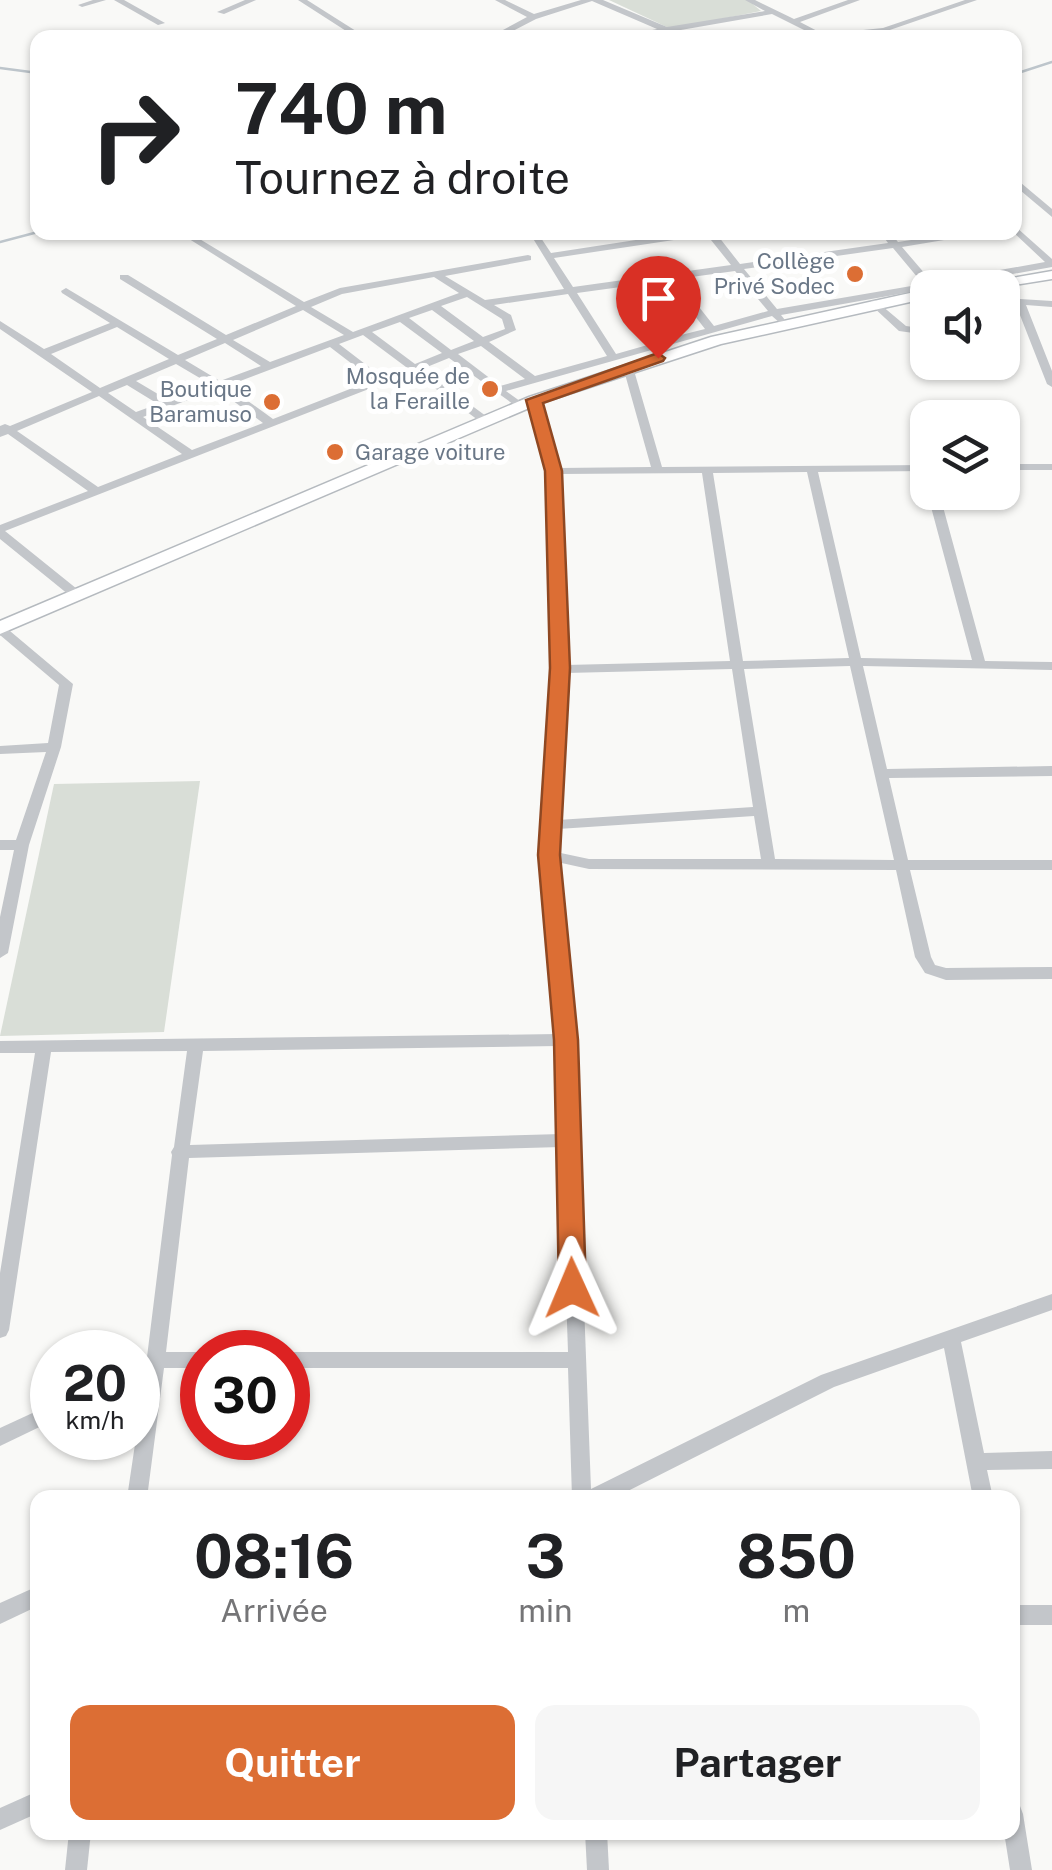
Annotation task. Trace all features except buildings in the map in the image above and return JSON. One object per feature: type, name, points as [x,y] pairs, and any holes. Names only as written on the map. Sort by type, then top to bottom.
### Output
[{"type":"street","points":[[82,5],[102,0]]},
{"type":"street","points":[[118,0],[161,23]]},
{"type":"street","points":[[217,0],[235,6]]},
{"type":"street","points":[[221,12],[252,0]]},
{"type":"street","points":[[302,0],[349,30]]},
{"type":"street","points":[[499,0],[533,17]]},
{"type":"street","points":[[510,30],[533,17],[592,0],[662,30]]},
{"type":"street","points":[[749,0],[809,30]]},
{"type":"street","points":[[792,22],[856,0]]},
{"type":"street","points":[[884,30],[973,0]]},
{"type":"street","points":[[695,30],[771,12]]},
{"type":"street","points":[[1022,189],[1052,214]]},
{"type":"street","points":[[1022,236],[1052,264]]},
{"type":"street","points":[[192,240],[302,306],[359,334],[486,420]]},
{"type":"street","points":[[538,240],[612,356]]},
{"type":"street","points":[[548,256],[660,240]]},
{"type":"street","points":[[714,240],[778,318]]},
{"type":"street","points":[[891,240],[915,270]]},
{"type":"street","points":[[484,302],[935,240]]},
{"type":"street","points":[[3,429],[302,306],[383,280],[437,275],[528,258]]},
{"type":"street","points":[[1020,270],[1052,264]]},
{"type":"street","points":[[78,596],[0,532],[190,454],[453,356],[512,326],[507,317],[437,275]]},
{"type":"street","points":[[670,276],[711,330]]},
{"type":"street","points":[[1020,280],[1052,276]]},
{"type":"street","points":[[124,277],[267,364]]},
{"type":"street","points":[[630,282],[670,340]]},
{"type":"street","points":[[66,291],[217,384],[271,423]]},
{"type":"street","points":[[0,952],[22,845],[54,748],[66,684],[0,629],[527,403],[778,318],[910,292]]},
{"type":"street","points":[[136,416],[267,364],[468,293]]},
{"type":"street","points":[[500,388],[711,330],[910,293]]},
{"type":"street","points":[[875,302],[903,329],[910,330]]},
{"type":"street","points":[[1052,304],[1020,304],[1052,384]]},
{"type":"street","points":[[434,306],[531,378]]},
{"type":"street","points":[[402,318],[527,403],[554,471],[560,668],[549,855],[566,1040],[574,1360],[582,1490]]},
{"type":"street","points":[[0,324],[190,454]]},
{"type":"street","points":[[42,354],[116,324]]},
{"type":"street","points":[[330,343],[383,383]]},
{"type":"street","points":[[628,367],[657,469]]},
{"type":"street","points":[[128,380],[166,404]]},
{"type":"street","points":[[3,429],[96,491]]},
{"type":"street","points":[[1020,467],[1052,466]]},
{"type":"street","points":[[812,469],[923,958],[930,968],[946,974],[1052,973]]},
{"type":"street","points":[[708,470],[769,866]]},
{"type":"street","points":[[554,471],[910,470]]},
{"type":"street","points":[[938,510],[978,664]]},
{"type":"street","points":[[560,668],[858,662],[1052,666]]},
{"type":"street","points":[[0,750],[54,748]]},
{"type":"street","points":[[882,774],[1052,771]]},
{"type":"street","points":[[551,825],[760,811]]},
{"type":"street","points":[[0,845],[22,845]]},
{"type":"street","points":[[549,855],[589,864],[1052,865]]},
{"type":"street","points":[[0,1047],[566,1040]]},
{"type":"street","points":[[160,1350],[179,1152],[196,1045]]},
{"type":"street","points":[[0,1330],[44,1046]]},
{"type":"street","points":[[179,1152],[569,1140]]},
{"type":"street","points":[[609,1490],[828,1381],[1052,1302]]},
{"type":"street","points":[[952,1338],[981,1490]]},
{"type":"street","points":[[310,1360],[574,1360]]},
{"type":"street","points":[[0,1438],[30,1423]]},
{"type":"street","points":[[138,1490],[143,1460]]},
{"type":"street","points":[[974,1462],[1052,1460]]},
{"type":"street","points":[[0,1614],[30,1600]]},
{"type":"street","points":[[1020,1614],[1052,1615]]},
{"type":"street","points":[[0,1819],[30,1806]]},
{"type":"street","points":[[76,1870],[79,1840]]},
{"type":"street","points":[[596,1840],[598,1870]]},
{"type":"street","points":[[1016,1840],[1021,1870]]},
{"type":"shaded area","points":[[609,0],[748,0],[761,11],[671,29]]},
{"type":"shaded area","points":[[200,781],[164,1032],[0,1036],[54,784]]},
{"type":"waterway","points":[[1022,72],[1052,62]]},
{"type":"waterway","points":[[0,68],[30,72]]},
{"type":"waterway","points":[[0,242],[30,234]]},
{"type":"place","name":"Collège Privé Sodec","points":[[855,274]]},
{"type":"place","name":"Mosquée de la Feraille","points":[[490,389]]},
{"type":"place","name":"Boutique Baramuso","points":[[272,402]]},
{"type":"place","name":"Garage voiture","points":[[335,452]]},
{"type":"route","points":[[572,1288],[566,1040],[549,855],[560,668],[554,471],[534,400],[658,358]]}]
